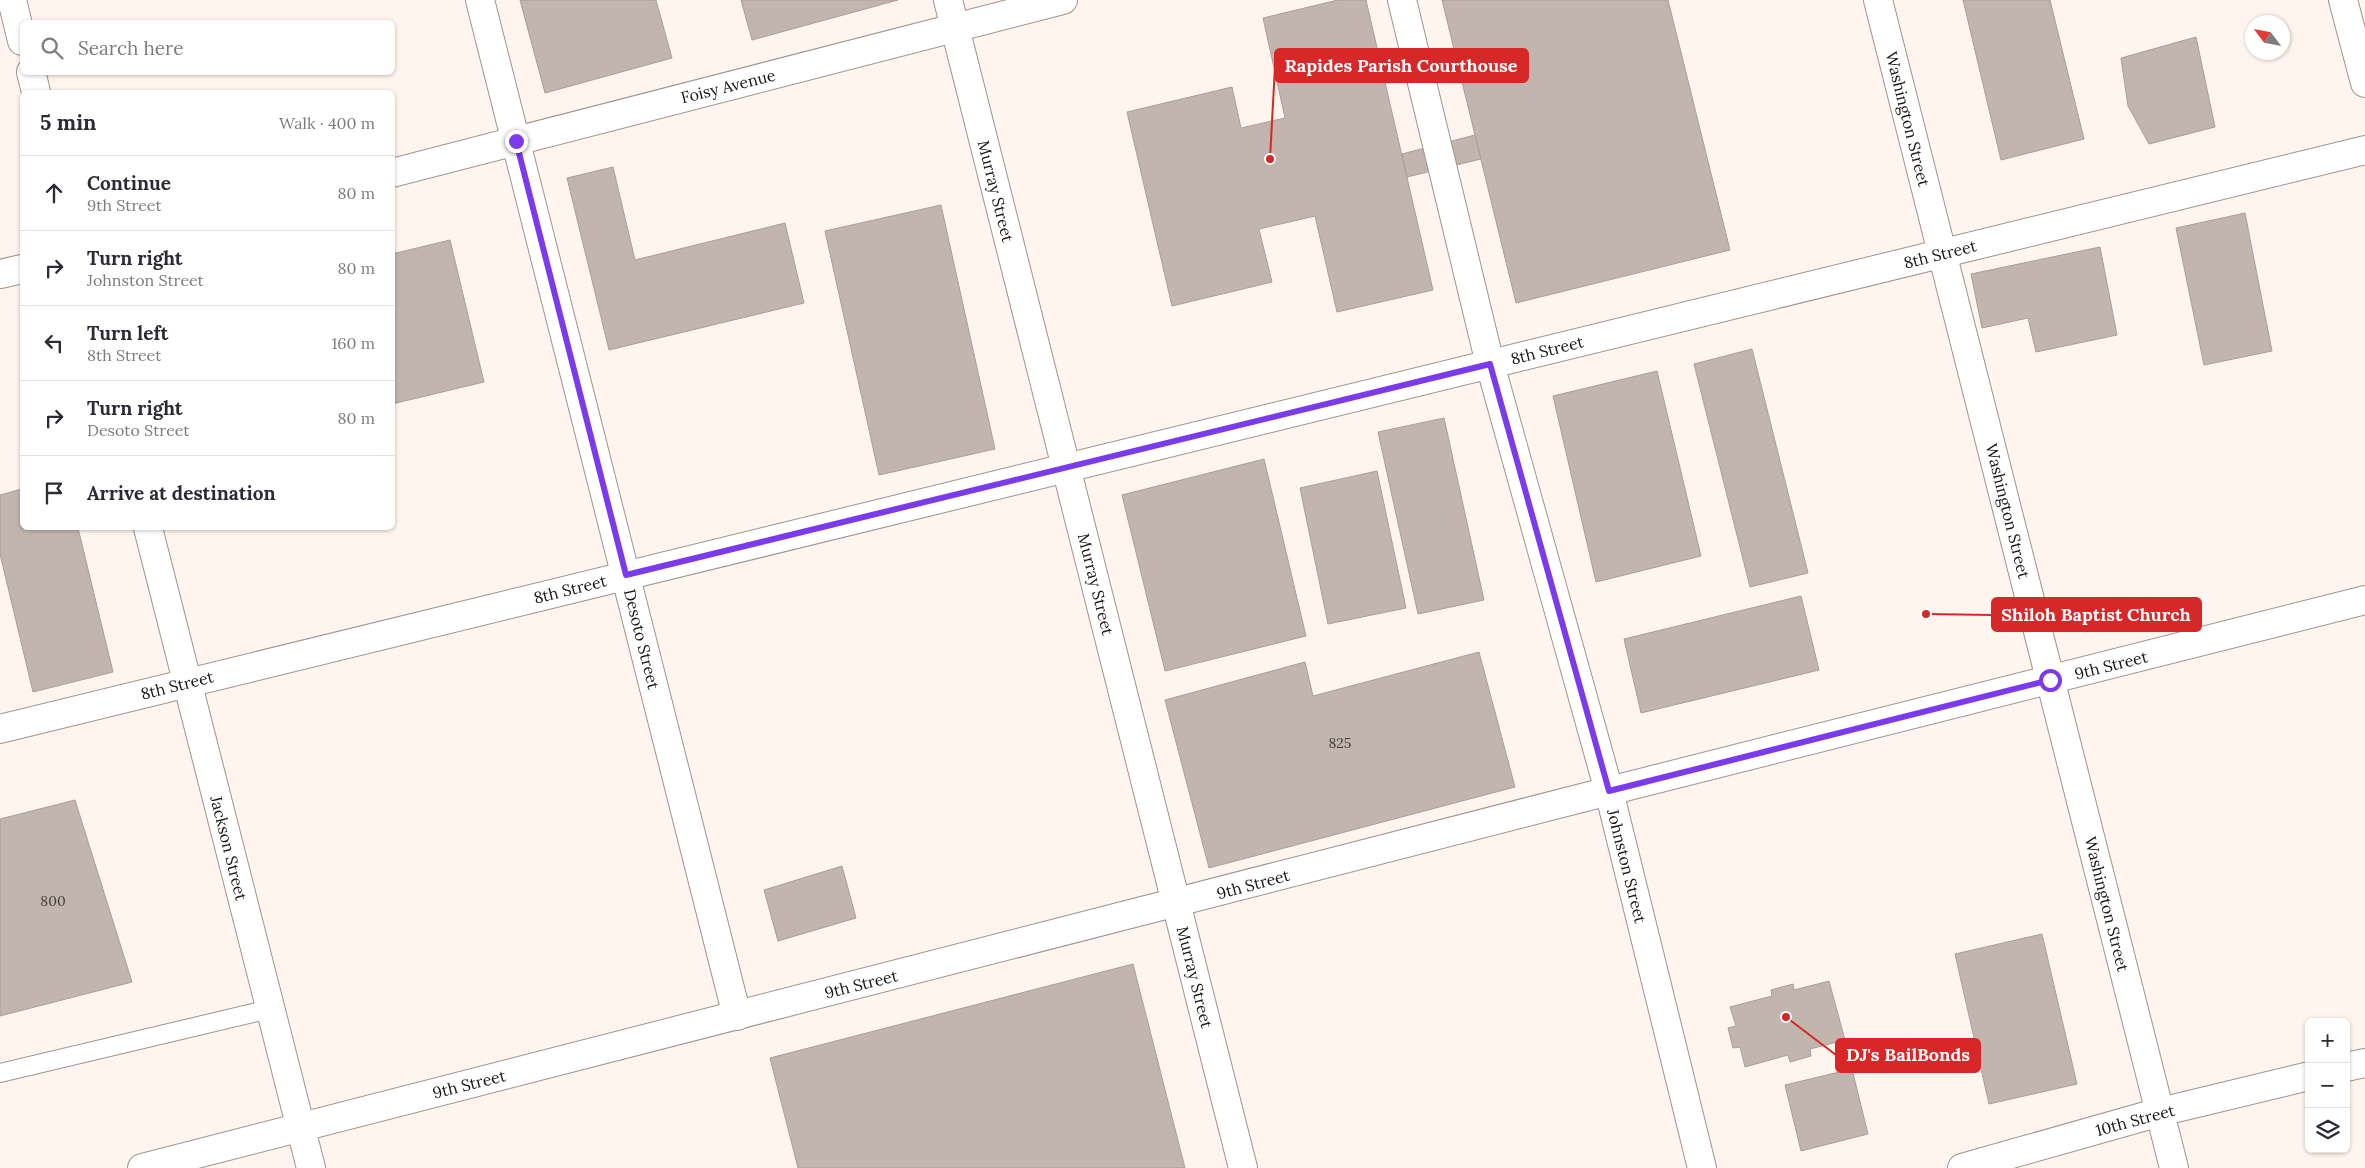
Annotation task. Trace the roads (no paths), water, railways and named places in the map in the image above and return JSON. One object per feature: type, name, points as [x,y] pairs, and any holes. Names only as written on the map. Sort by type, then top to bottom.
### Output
[{"type":"street","points":[[12,0],[20,33]]},
{"type":"street","name":"Desoto Street","points":[[480,0],[737,1016]]},
{"type":"street","name":"Murray Street","points":[[948,0],[1243,1168]]},
{"type":"street","name":"Foisy Avenue","points":[[395,172],[1063,0]]},
{"type":"street","name":"Johnston Street","points":[[1402,0],[1490,364],[1609,791],[1702,1168]]},
{"type":"street","name":"Washington Street","points":[[1878,0],[2174,1168]]},
{"type":"street","points":[[2343,0],[2365,83]]},
{"type":"street","points":[[31,75],[35,90]]},
{"type":"street","name":"8th Street","points":[[0,729],[2365,150]]},
{"type":"street","points":[[0,274],[20,269]]},
{"type":"street","name":"Jackson Street","points":[[149,530],[312,1168]]},
{"type":"street","name":"9th Street","points":[[142,1168],[1176,904],[1609,791],[2365,600]]},
{"type":"street","points":[[2350,1066],[2365,1063]]},
{"type":"street","name":"10th Street","points":[[1962,1168],[2160,1112],[2305,1077]]},
{"type":"lane","points":[[0,1073],[270,1009]]},
{"type":"place","name":"Rapides Parish Courthouse","points":[[1270,159]]},
{"type":"place","name":"Shiloh Baptist Church","points":[[1926,614]]},
{"type":"place","name":"DJ's BailBonds","points":[[1786,1017]]}]
